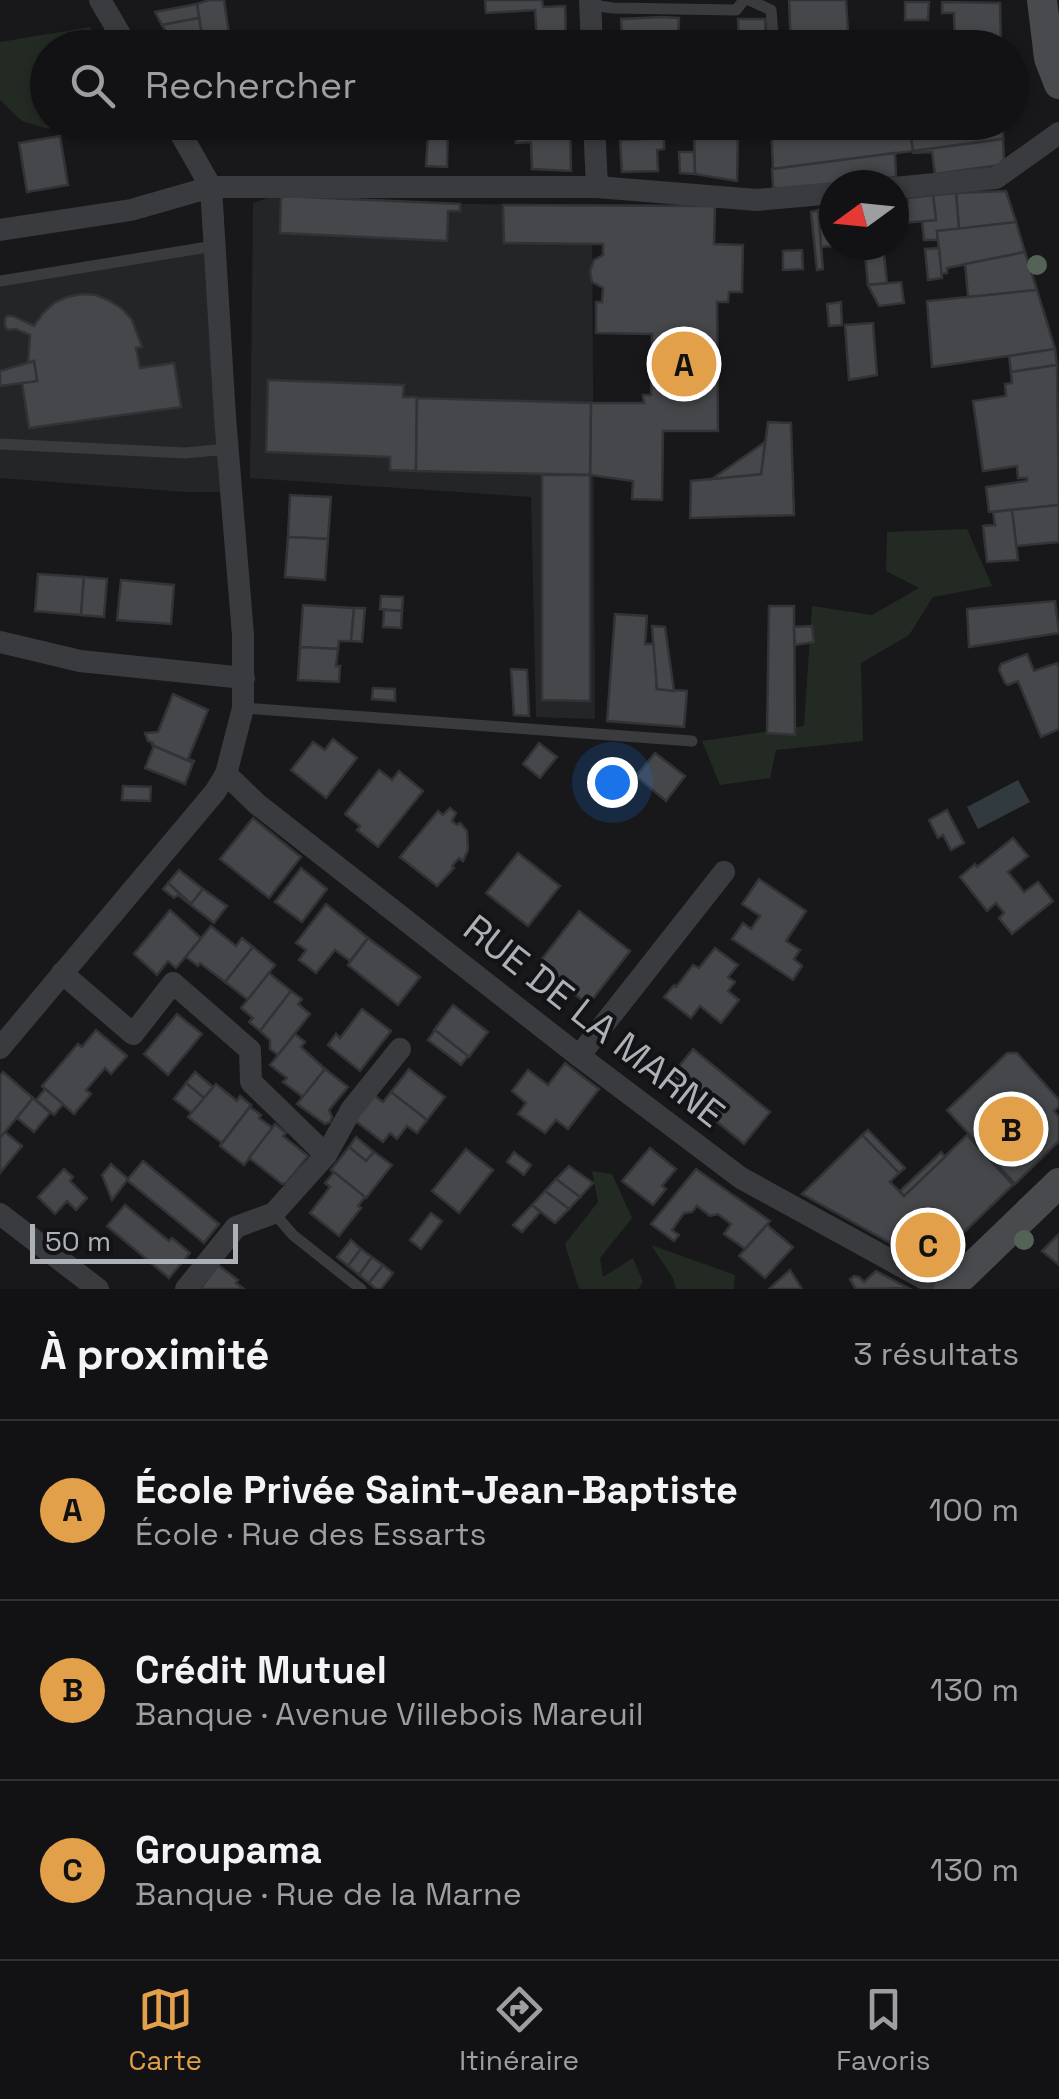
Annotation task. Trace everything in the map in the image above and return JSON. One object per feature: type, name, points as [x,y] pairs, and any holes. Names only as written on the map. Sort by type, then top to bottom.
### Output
[{"type":"main road","points":[[1042,0],[1049,58],[1059,84]]},
{"type":"main road","points":[[946,1289],[1059,1183]]},
{"type":"street","points":[[100,0],[118,30]]},
{"type":"street","points":[[590,2],[591,30]]},
{"type":"street","points":[[909,187],[996,178],[1059,132]]},
{"type":"street","points":[[0,1048],[215,792],[226,774],[243,708],[211,187],[184,140]]},
{"type":"street","points":[[595,140],[596,187]]},
{"type":"street","points":[[0,230],[131,210],[211,187],[596,187],[757,200],[819,194]]},
{"type":"street","points":[[0,642],[80,662],[244,678]]},
{"type":"street","name":"RUE DE LA MARNE","points":[[226,774],[257,804],[742,1178],[946,1289]]},
{"type":"street","points":[[580,1056],[724,872]]},
{"type":"street","points":[[62,972],[133,1034],[174,983],[250,1050],[250,1082],[326,1155]]},
{"type":"street","points":[[186,1289],[236,1227],[274,1213],[326,1155],[351,1110],[400,1050]]},
{"type":"street","points":[[0,1214],[98,1289]]},
{"type":"lane","points":[[590,2],[614,8],[736,10],[746,0],[772,10],[773,30]]},
{"type":"lane","points":[[0,281],[214,246]]},
{"type":"lane","points":[[0,444],[186,452],[228,449]]},
{"type":"lane","points":[[243,708],[692,741]]},
{"type":"lane","points":[[274,1213],[293,1235],[361,1289]]},
{"type":"shaded area","points":[[30,37],[30,123],[0,100],[0,42]]},
{"type":"shaded area","points":[[273,196],[592,205],[595,719],[536,717],[531,497],[250,478],[253,203]]},
{"type":"shaded area","points":[[214,246],[231,492],[0,478],[0,277]]},
{"type":"shaded area","points":[[967,529],[992,586],[933,597],[909,635],[861,663],[863,741],[776,750],[770,778],[720,785],[702,741],[804,726],[812,606],[872,615],[919,588],[886,571],[887,532]]},
{"type":"shaded area","points":[[1018,780],[1030,802],[978,829],[967,807]]},
{"type":"shaded area","points":[[592,1171],[612,1174],[632,1218],[600,1258],[603,1277],[633,1258],[643,1282],[638,1289],[579,1289],[565,1244],[598,1202]]},
{"type":"shaded area","points":[[651,1245],[735,1275],[734,1289],[676,1289]]},
{"type":"building","points":[[224,0],[228,30],[201,30],[197,4]]},
{"type":"building","points":[[485,0],[542,0],[543,7],[565,6],[566,30],[536,30],[535,10],[486,13]]},
{"type":"building","points":[[789,0],[846,0],[848,30],[790,30]]},
{"type":"building","points":[[905,2],[929,2],[928,20],[905,20]]},
{"type":"building","points":[[942,2],[1000,3],[1001,30],[954,30],[954,13],[942,13]]},
{"type":"building","points":[[197,4],[199,18],[162,25],[155,12]]},
{"type":"building","points":[[199,18],[201,30],[165,30],[162,25]]},
{"type":"building","points":[[679,18],[679,30],[622,30],[621,19]]},
{"type":"building","points":[[738,19],[765,19],[765,30],[738,30]]},
{"type":"building","points":[[61,140],[68,185],[27,192],[19,143]]},
{"type":"building","points":[[428,140],[448,140],[447,167],[426,166]]},
{"type":"building","points":[[516,140],[570,140],[571,171],[532,169],[531,142]]},
{"type":"building","points":[[620,140],[664,140],[664,149],[657,150],[658,171],[622,172]]},
{"type":"building","points":[[694,140],[738,140],[737,181],[695,174]]},
{"type":"building","points":[[772,140],[911,140],[913,151],[773,169]]},
{"type":"building","points":[[911,140],[996,140],[913,151]]},
{"type":"building","points":[[1003,140],[1004,159],[1000,165],[935,174],[932,152],[913,151]]},
{"type":"building","points":[[679,152],[694,152],[695,174],[680,173]]},
{"type":"building","points":[[895,153],[896,170],[819,170],[819,186],[780,190],[773,187],[772,169]]},
{"type":"building","points":[[1006,191],[1016,222],[959,229],[956,193]]},
{"type":"building","points":[[956,193],[959,229],[937,231],[938,240],[924,240],[922,221],[936,220],[933,195]]},
{"type":"building","points":[[933,195],[936,220],[909,222],[909,198]]},
{"type":"building","points":[[281,196],[460,204],[460,211],[448,211],[447,241],[280,233]]},
{"type":"building","points":[[503,205],[715,206],[714,244],[743,245],[742,292],[729,292],[728,302],[717,302],[718,431],[663,431],[662,500],[632,499],[633,481],[590,475],[591,403],[644,403],[643,395],[651,395],[652,334],[596,333],[596,302],[602,302],[603,288],[592,282],[590,271],[594,260],[603,255],[603,244],[504,243]]},
{"type":"building","points":[[818,210],[819,260],[823,269],[817,270],[811,212]]},
{"type":"building","points":[[1016,222],[1025,252],[947,268],[947,273],[941,274],[937,231]]},
{"type":"building","points":[[939,248],[942,278],[928,280],[925,249]]},
{"type":"building","points":[[802,250],[803,269],[783,270],[783,251]]},
{"type":"building","points":[[1025,252],[1037,290],[968,297],[965,264]]},
{"type":"building","points":[[866,260],[885,260],[887,283],[868,285]]},
{"type":"building","points":[[901,282],[904,303],[879,306],[868,285]]},
{"type":"building","points":[[1037,290],[1055,349],[932,367],[927,301]]},
{"type":"building","points":[[82,294],[110,301],[132,320],[142,347],[136,348],[140,368],[174,363],[181,407],[29,428],[22,383],[37,381],[34,361],[28,363],[30,335],[8,330],[5,319],[13,316],[34,326],[54,303]]},
{"type":"building","points":[[841,302],[842,325],[829,326],[827,304]]},
{"type":"building","points":[[873,323],[877,375],[849,380],[845,325]]},
{"type":"building","points":[[1055,349],[1057,365],[1011,372],[1009,356]]},
{"type":"building","points":[[34,361],[37,381],[0,386],[0,371]]},
{"type":"building","points":[[1057,365],[1059,505],[989,512],[986,487],[1027,478],[1018,478],[1017,466],[983,471],[973,401],[1006,396],[1005,384],[1012,383],[1011,372]]},
{"type":"building","points":[[268,380],[404,385],[403,397],[417,397],[416,471],[390,470],[390,457],[266,452]]},
{"type":"building","points":[[417,398],[591,403],[590,475],[416,471]]},
{"type":"building","points":[[768,422],[791,423],[794,515],[690,518],[691,481],[761,474]]},
{"type":"building","points":[[765,442],[761,474],[712,479]]},
{"type":"building","points":[[542,475],[590,475],[590,701],[542,700]]},
{"type":"building","points":[[290,495],[331,497],[328,539],[288,537]]},
{"type":"building","points":[[1059,505],[1059,542],[1016,546],[1012,510]]},
{"type":"building","points":[[1012,510],[1018,560],[987,562],[983,526],[995,525],[993,512]]},
{"type":"building","points":[[288,537],[328,539],[325,580],[285,577]]},
{"type":"building","points":[[38,574],[84,577],[81,615],[35,611]]},
{"type":"building","points":[[84,577],[107,579],[104,617],[81,615]]},
{"type":"building","points":[[121,580],[174,585],[171,624],[117,620]]},
{"type":"building","points":[[381,596],[403,597],[402,611],[380,609]]},
{"type":"building","points":[[1055,601],[1059,633],[969,647],[967,609]]},
{"type":"building","points":[[303,605],[354,608],[351,641],[339,641],[338,649],[300,647]]},
{"type":"building","points":[[769,606],[794,606],[795,735],[767,733]]},
{"type":"building","points":[[354,608],[365,608],[362,642],[351,641]]},
{"type":"building","points":[[384,610],[402,611],[401,628],[383,627]]},
{"type":"building","points":[[615,614],[647,616],[645,644],[654,644],[657,689],[687,691],[684,727],[607,721]]},
{"type":"building","points":[[652,626],[665,627],[674,691],[657,689]]},
{"type":"building","points":[[812,626],[814,642],[795,645],[794,627]]},
{"type":"building","points":[[300,647],[338,649],[339,682],[298,680]]},
{"type":"building","points":[[1027,654],[1034,671],[1057,663],[1059,669],[1059,729],[1041,737],[1018,681],[1008,685],[999,670],[1001,664]]},
{"type":"building","points":[[511,669],[527,670],[529,716],[514,715]]},
{"type":"building","points":[[373,688],[395,689],[395,701],[372,699]]},
{"type":"building","points":[[173,694],[208,710],[188,759],[193,763],[152,745],[145,733],[158,732]]},
{"type":"building","points":[[333,739],[357,758],[326,798],[291,770],[313,742],[325,750]]},
{"type":"building","points":[[539,743],[557,757],[540,778],[523,764]]},
{"type":"building","points":[[154,746],[193,763],[185,784],[145,768]]},
{"type":"building","points":[[655,753],[685,776],[666,801],[636,776]]},
{"type":"building","points":[[379,770],[392,780],[399,771],[423,791],[378,847],[345,814]]},
{"type":"building","points":[[123,786],[151,787],[150,801],[122,800]]},
{"type":"building","points":[[450,808],[456,813],[452,821],[467,831],[468,850],[463,861],[459,858],[437,886],[400,857],[438,811],[443,815]]},
{"type":"building","points":[[947,810],[964,843],[951,850],[943,835],[938,838],[929,820]]},
{"type":"building","points":[[253,818],[301,857],[269,898],[220,859]]},
{"type":"building","points":[[1013,838],[1028,856],[1008,872],[1024,892],[1038,882],[1053,901],[1012,934],[999,918],[1004,913],[996,903],[987,911],[960,877]]},
{"type":"building","points":[[518,853],[560,886],[528,926],[486,893]]},
{"type":"building","points":[[301,868],[327,889],[302,922],[275,902]]},
{"type":"building","points":[[179,870],[203,889],[191,904],[168,883]]},
{"type":"building","points":[[759,879],[806,911],[786,941],[800,950],[794,959],[802,966],[793,980],[732,939],[743,923],[751,929],[760,916],[742,904]]},
{"type":"building","points":[[168,883],[191,904],[203,889],[227,906],[214,923],[178,895],[174,898],[163,889]]},
{"type":"building","points":[[326,904],[368,938],[350,961],[335,950],[316,973],[299,960],[306,950],[296,943]]},
{"type":"building","points":[[170,910],[201,938],[176,968],[168,961],[157,975],[134,954]]},
{"type":"building","points":[[579,911],[630,951],[588,1005],[538,964]]},
{"type":"building","points":[[211,926],[236,946],[242,938],[253,947],[225,982],[186,957]]},
{"type":"building","points":[[368,938],[420,977],[398,1005],[348,965]]},
{"type":"building","points":[[253,947],[275,965],[248,1000],[225,982]]},
{"type":"building","points":[[715,948],[738,965],[728,977],[735,982],[728,991],[739,1000],[721,1023],[700,1006],[691,1018],[664,997],[693,965],[699,968]]},
{"type":"building","points":[[269,973],[291,991],[260,1031],[241,1008]]},
{"type":"building","points":[[291,991],[302,999],[298,1004],[310,1014],[278,1055],[260,1031]]},
{"type":"building","points":[[453,1005],[488,1032],[469,1057],[434,1030]]},
{"type":"building","points":[[362,1009],[391,1031],[360,1071],[328,1045],[336,1034],[340,1038]]},
{"type":"building","points":[[177,1014],[202,1034],[168,1075],[144,1054]]},
{"type":"building","points":[[96,1030],[127,1056],[111,1074],[105,1068],[86,1090],[91,1094],[74,1114],[42,1086],[78,1044],[82,1047]]},
{"type":"building","points":[[435,1030],[468,1056],[461,1065],[428,1040]]},
{"type":"building","points":[[295,1034],[305,1042],[301,1047],[325,1069],[303,1097],[283,1082],[287,1078],[270,1065]]},
{"type":"building","points":[[693,1049],[770,1112],[744,1144],[667,1081]]},
{"type":"building","points":[[1007,1053],[1017,1053],[1059,1100],[1054,1111],[1059,1117],[1059,1141],[1015,1184],[947,1110]]},
{"type":"building","points":[[565,1063],[599,1089],[568,1129],[556,1120],[545,1133],[518,1114],[526,1103],[512,1091],[528,1070],[548,1085]]},
{"type":"building","points":[[325,1069],[348,1087],[329,1110],[332,1117],[325,1124],[297,1104]]},
{"type":"building","points":[[409,1069],[445,1097],[427,1120],[391,1092]]},
{"type":"building","points":[[3,1072],[33,1098],[0,1138],[0,1076]]},
{"type":"building","points":[[195,1072],[213,1087],[204,1098],[186,1083]]},
{"type":"building","points":[[186,1083],[204,1098],[192,1113],[174,1099]]},
{"type":"building","points":[[216,1084],[237,1101],[240,1096],[251,1105],[222,1143],[188,1117]]},
{"type":"building","points":[[45,1089],[63,1104],[54,1115],[36,1100]]},
{"type":"building","points":[[391,1092],[427,1120],[417,1133],[407,1126],[397,1139],[390,1133],[383,1142],[354,1120],[374,1095],[383,1102]]},
{"type":"building","points":[[33,1098],[50,1113],[34,1132],[17,1118]]},
{"type":"building","points":[[250,1107],[273,1128],[244,1165],[220,1146]]},
{"type":"building","points":[[275,1124],[286,1133],[283,1136],[308,1156],[282,1184],[249,1158]]},
{"type":"building","points":[[868,1130],[905,1168],[899,1173],[862,1135]]},
{"type":"building","points":[[5,1132],[22,1146],[0,1173],[0,1138]]},
{"type":"building","points":[[862,1135],[899,1173],[890,1182],[904,1196],[967,1135],[1013,1185],[930,1265],[802,1194]]},
{"type":"building","points":[[356,1137],[374,1152],[366,1161],[349,1147]]},
{"type":"building","points":[[349,1147],[366,1161],[374,1152],[392,1165],[366,1198],[331,1170]]},
{"type":"building","points":[[650,1148],[676,1169],[653,1205],[622,1181]]},
{"type":"building","points":[[466,1149],[493,1170],[459,1213],[432,1191]]},
{"type":"building","points":[[514,1152],[531,1165],[524,1175],[507,1162]]},
{"type":"building","points":[[941,1152],[945,1157],[904,1196],[900,1191]]},
{"type":"building","points":[[143,1161],[219,1224],[204,1243],[127,1180]]},
{"type":"building","points":[[111,1164],[128,1179],[112,1200],[102,1175]]},
{"type":"building","points":[[569,1166],[593,1183],[580,1197],[556,1179]]},
{"type":"building","points":[[64,1169],[87,1198],[76,1210],[67,1201],[55,1214],[38,1197]]},
{"type":"building","points":[[696,1169],[770,1221],[745,1249],[724,1234],[731,1224],[697,1206],[684,1213],[672,1230],[679,1235],[674,1241],[651,1224]]},
{"type":"building","points":[[334,1172],[365,1197],[339,1236],[310,1213],[330,1187],[325,1183]]},
{"type":"building","points":[[556,1179],[580,1197],[569,1209],[545,1191]]},
{"type":"building","points":[[545,1191],[569,1209],[555,1223],[532,1205]]},
{"type":"building","points":[[125,1205],[190,1253],[169,1278],[107,1226]]},
{"type":"building","points":[[532,1205],[540,1212],[522,1232],[513,1225]]},
{"type":"building","points":[[431,1213],[442,1221],[421,1249],[410,1240]]},
{"type":"building","points":[[767,1225],[793,1247],[765,1278],[739,1256]]},
{"type":"building","points":[[1059,1234],[1059,1265],[1042,1251]]},
{"type":"building","points":[[351,1240],[361,1249],[348,1266],[337,1257]]},
{"type":"building","points":[[361,1249],[372,1257],[359,1275],[348,1266]]},
{"type":"building","points":[[372,1257],[383,1265],[369,1283],[359,1275]]},
{"type":"building","points":[[218,1265],[238,1280],[236,1283],[244,1289],[200,1289]]},
{"type":"building","points":[[383,1265],[393,1273],[381,1289],[376,1289],[369,1283]]},
{"type":"building","points":[[790,1270],[802,1289],[769,1289]]},
{"type":"building","points":[[876,1271],[908,1288],[856,1289],[850,1279],[859,1277],[864,1282]]},
{"type":"place","name":"École Privée Saint-Jean-Baptiste","points":[[684,364]]},
{"type":"place","name":"Crédit Mutuel","points":[[1011,1129]]},
{"type":"place","name":"Groupama","points":[[928,1245]]}]
